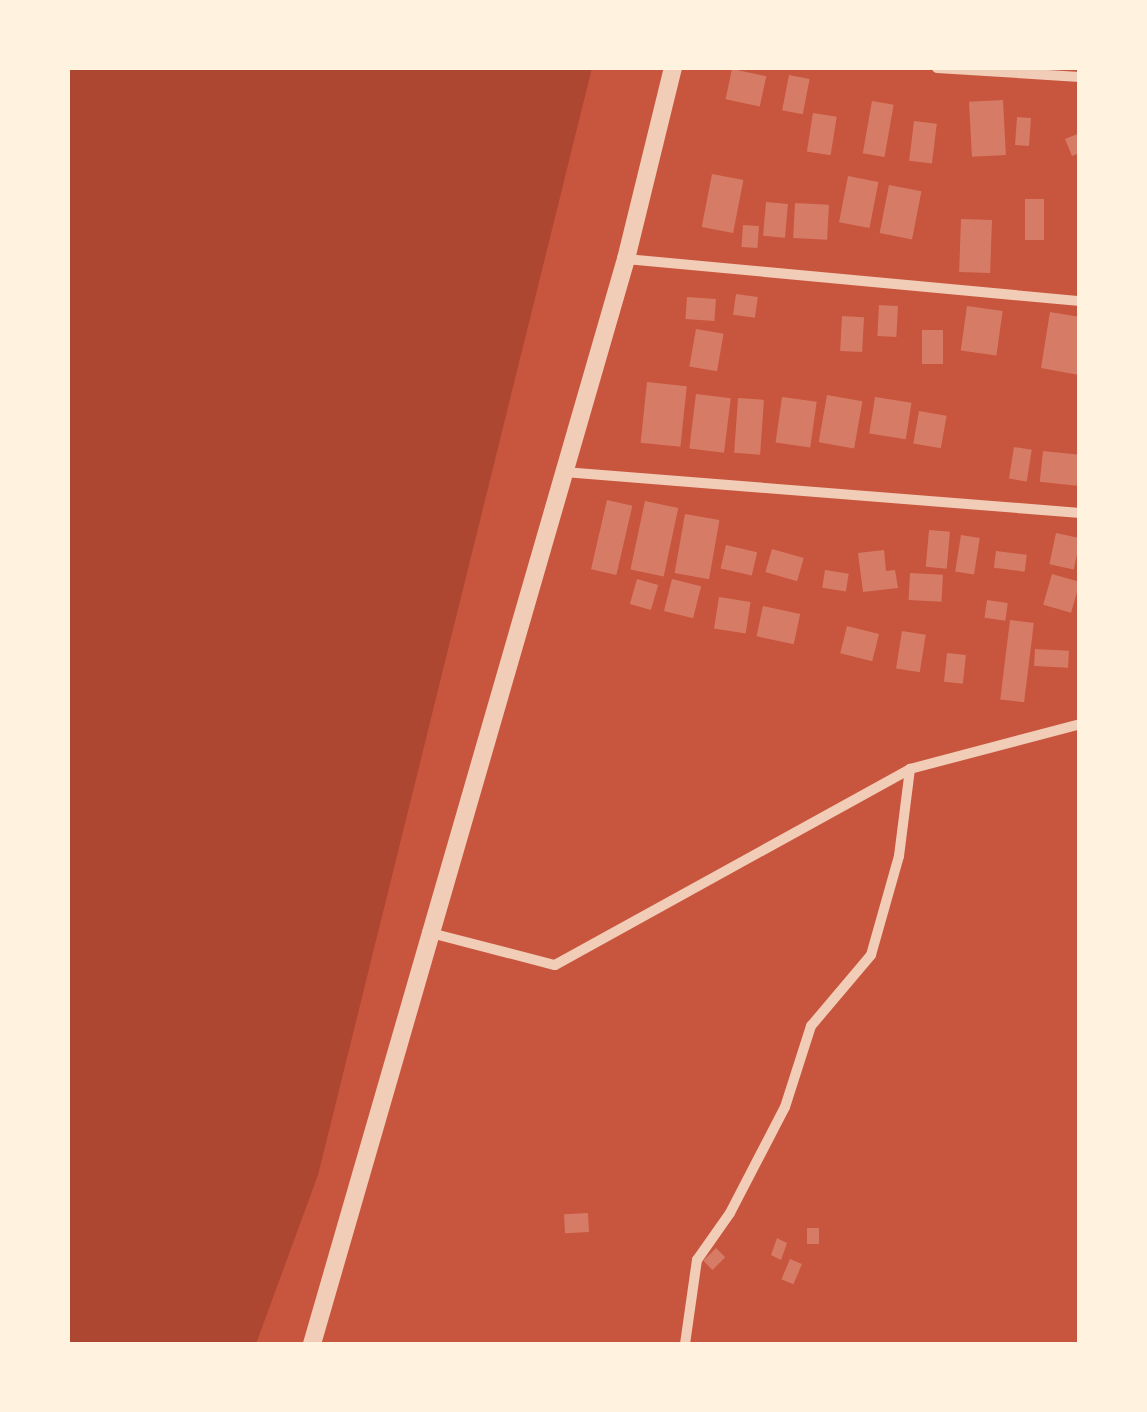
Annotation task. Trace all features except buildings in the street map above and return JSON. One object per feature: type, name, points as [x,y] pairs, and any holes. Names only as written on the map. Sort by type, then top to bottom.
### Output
[{"type":"street","points":[[312,1344],[426,932],[626,259],[673,68]]},
{"type":"street","points":[[937,68],[1080,77]]},
{"type":"street","points":[[626,259],[1080,301]]},
{"type":"street","points":[[564,472],[1080,513]]},
{"type":"street","points":[[426,932],[554,965],[910,768],[1080,724]]},
{"type":"street","points":[[684,1344],[697,1260],[730,1213],[785,1107],[811,1026],[871,955],[899,856],[910,768]]},
{"type":"shaded area","points":[[68,68],[592,68],[318,1175],[256,1344],[68,1344]]}]
